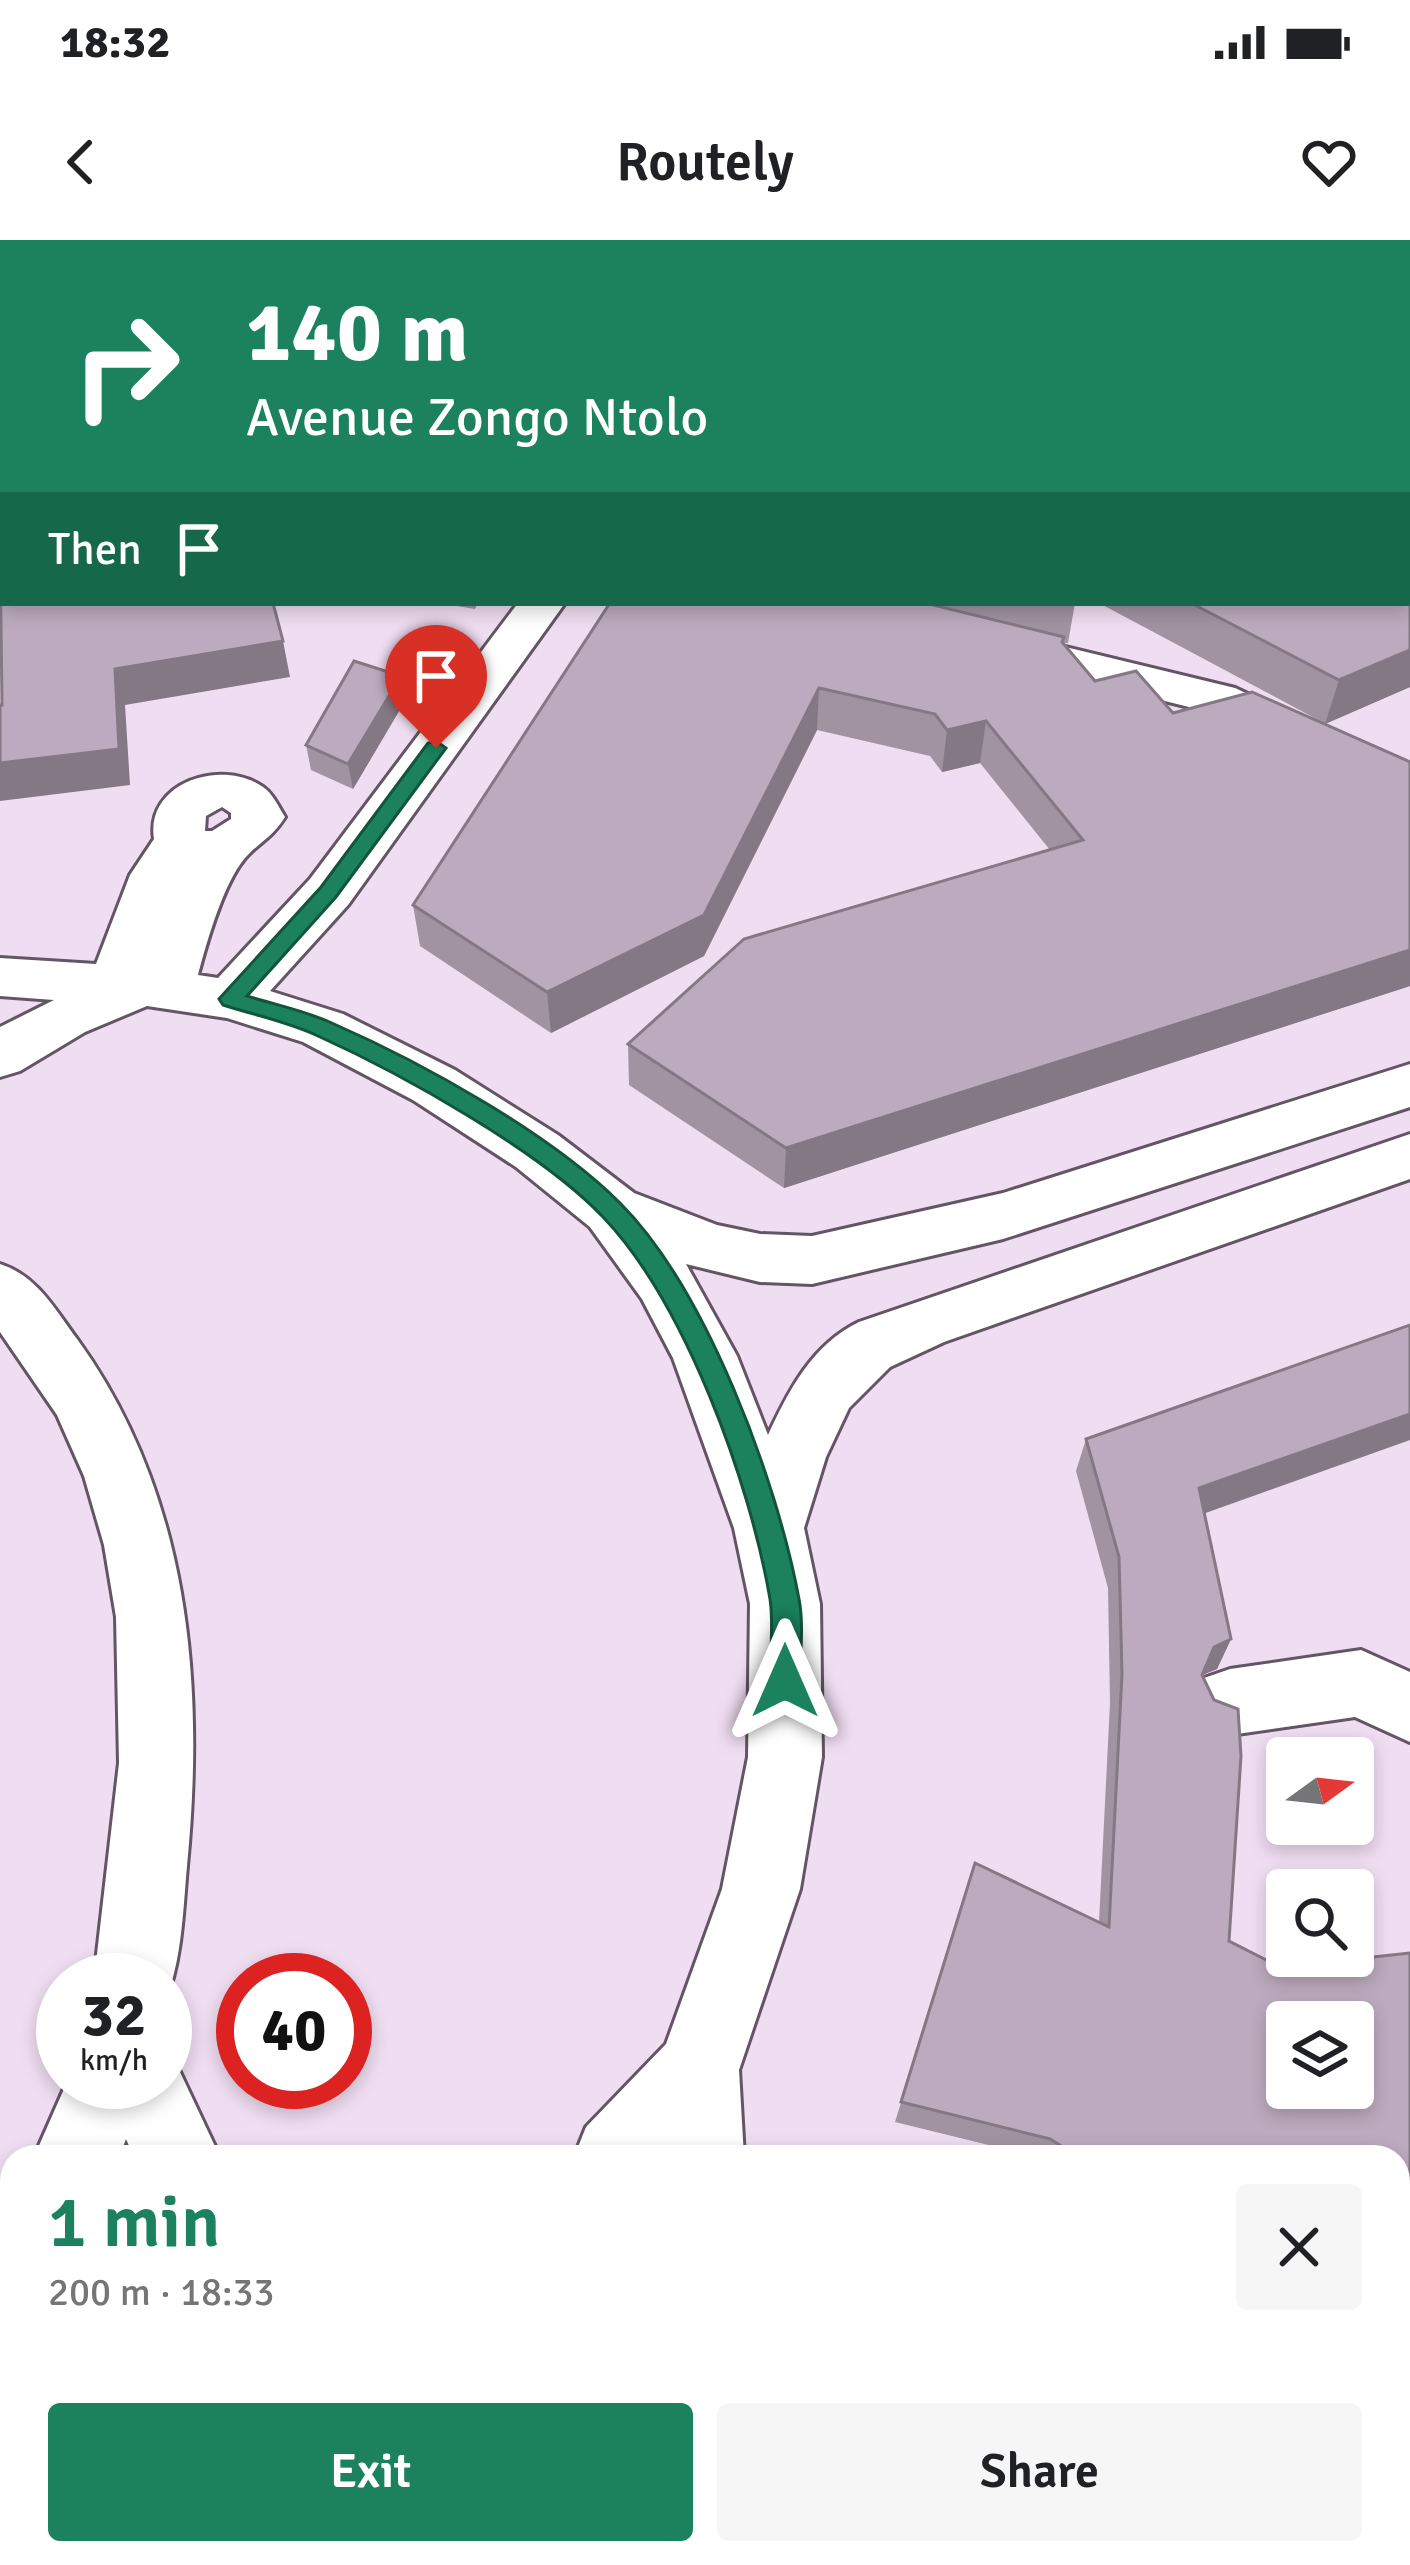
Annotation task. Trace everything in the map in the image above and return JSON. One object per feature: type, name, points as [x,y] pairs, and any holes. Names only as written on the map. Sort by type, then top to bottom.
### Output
[{"type":"street","points":[[231,999],[328,892],[540,606]]},
{"type":"street","points":[[839,606],[1218,700],[1349,757],[1410,791]]},
{"type":"street","points":[[142,986],[157,875],[202,844]]},
{"type":"street","points":[[0,977],[142,986],[231,999],[323,1028],[434,1085],[537,1151],[612,1210],[664,1282],[705,1356],[769,1528],[785,1604],[785,1757],[761,1889],[698,2070],[701,2145]]},
{"type":"street","points":[[0,1057],[17,1042],[76,1012],[142,986]]},
{"type":"street","points":[[612,1210],[710,1248],[760,1258],[812,1260],[1003,1216],[1410,1085]]},
{"type":"street","points":[[769,1528],[806,1423],[833,1378],[862,1351],[921,1324],[1410,1156]]},
{"type":"street","points":[[0,1288],[89,1412],[130,1516],[151,1607],[157,1764],[137,1953]]},
{"type":"street","points":[[1230,1702],[1361,1683],[1410,1709]]},
{"type":"street","points":[[627,2145],[698,2070]]},
{"type":"street","points":[[81,2145],[97,2109]]},
{"type":"street","points":[[155,2109],[172,2145]]},
{"type":"building","points":[[1,606],[274,606],[283,641],[115,669],[119,749],[0,763]]},
{"type":"building","points":[[608,606],[937,606],[1064,637],[1062,642],[1095,681],[1136,671],[1173,713],[1252,692],[1410,762],[1410,950],[786,1148],[628,1044],[744,939],[1083,840],[986,721],[947,730],[935,714],[819,688],[704,915],[547,992],[413,905]]},
{"type":"building","points":[[1197,606],[1410,606],[1410,650],[1339,680]]},
{"type":"building","points":[[354,661],[401,676],[348,764],[306,745]]},
{"type":"building","points":[[1410,1325],[1410,1414],[1199,1488],[1231,1639],[1214,1647],[1202,1675],[1214,1700],[1238,1709],[1241,1756],[1229,1941],[1266,1960],[1266,1977],[1374,1977],[1374,1957],[1410,1953],[1410,2145],[1060,2145],[901,2102],[975,1863],[1109,1927],[1122,1674],[1119,1557],[1086,1439]]},
{"type":"route","points":[[436,748],[328,892],[231,999],[323,1028],[434,1085],[537,1151],[612,1210],[664,1282],[705,1356],[735,1434],[769,1528],[785,1604],[785,1681]]}]
